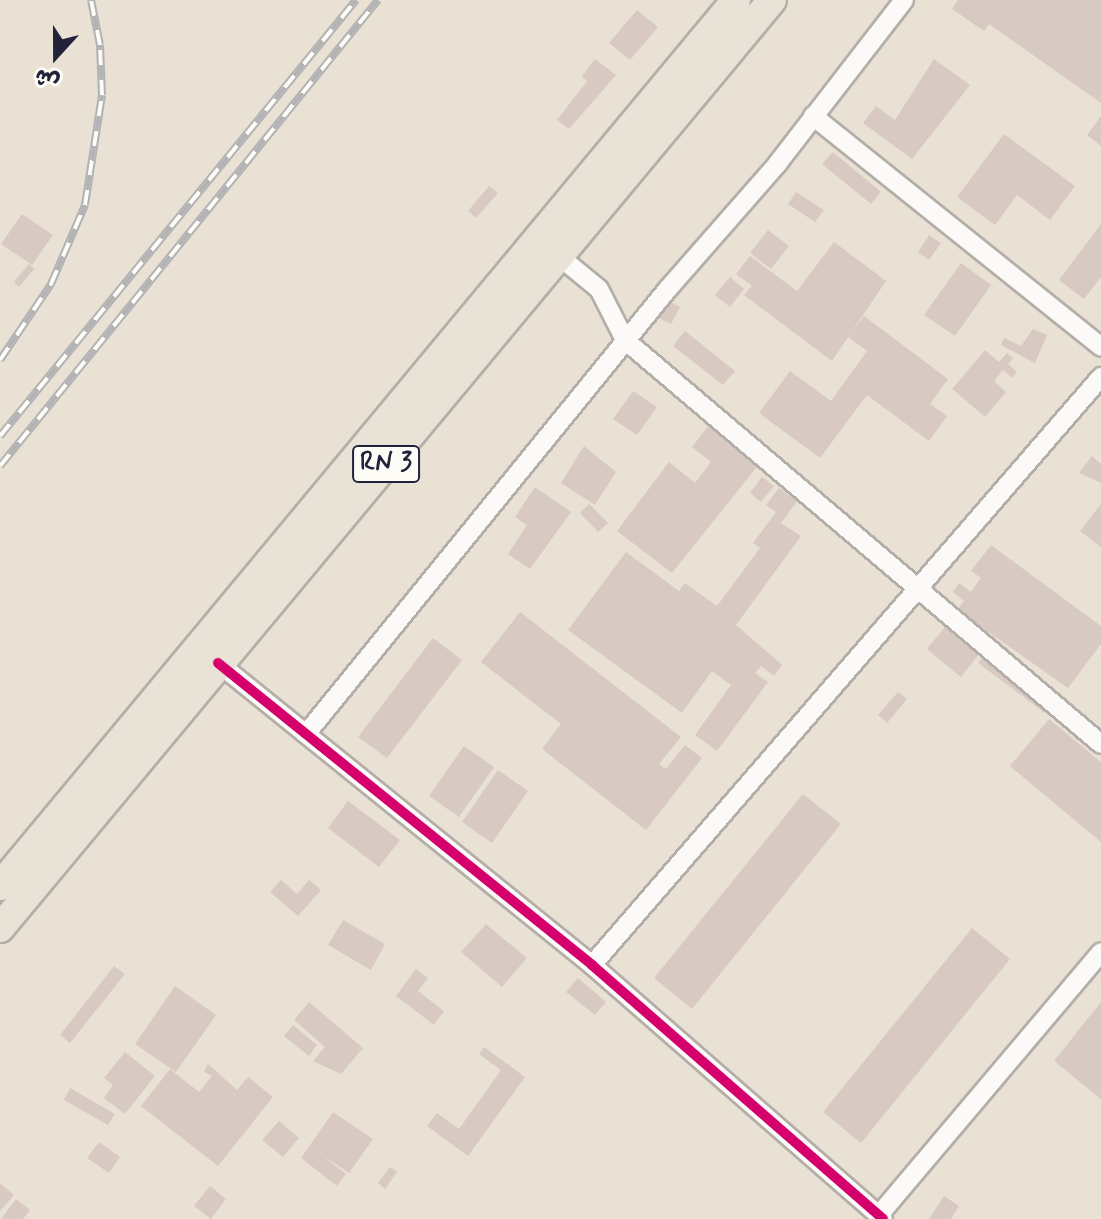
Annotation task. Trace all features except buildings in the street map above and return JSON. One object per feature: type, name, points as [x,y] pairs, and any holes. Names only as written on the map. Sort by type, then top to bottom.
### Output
[{"type":"highway","name":"RN 3","points":[[0,886],[736,0]]},
{"type":"highway","name":"RN 3","points":[[0,928],[772,0]]},
{"type":"street","points":[[306,734],[625,340],[813,116],[904,0]]},
{"type":"street","points":[[813,116],[1101,347]]},
{"type":"street","points":[[560,257],[599,289],[625,340],[1101,744]]},
{"type":"street","points":[[592,965],[914,588],[1101,377]]},
{"type":"street","points":[[218,663],[592,965],[881,1217],[1101,952]]},
{"type":"railway","points":[[0,360],[51,284],[85,205],[102,95],[100,45],[91,0]]},
{"type":"railway","points":[[0,436],[356,0]]},
{"type":"railway","points":[[0,466],[378,0]]},
{"type":"cycle path","points":[[218,663],[592,965],[883,1219]]}]
